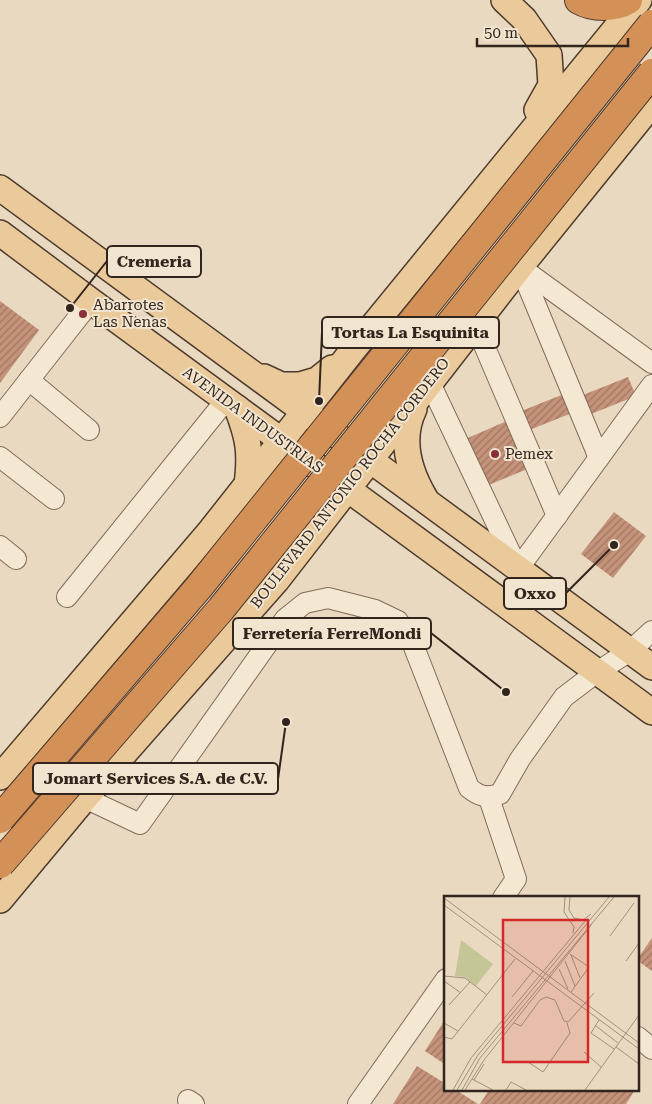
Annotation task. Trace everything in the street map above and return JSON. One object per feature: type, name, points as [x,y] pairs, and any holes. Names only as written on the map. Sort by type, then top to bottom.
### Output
[{"type":"highway","points":[[578,0],[588,5],[619,5],[628,0]]},
{"type":"highway","points":[[0,819],[199,588],[652,24]]},
{"type":"highway","name":"BOULEVARD ANTONIO ROCHA CORDERO","points":[[0,864],[221,609],[652,74]]},
{"type":"main road","points":[[504,0],[524,19],[549,55],[550,85],[515,151]]},
{"type":"main road","points":[[0,777],[211,530],[353,350],[639,0]]},
{"type":"main road","name":"BOULEVARD ANTONIO ROCHA CORDERO","points":[[0,900],[86,798],[277,580],[520,267],[652,104]]},
{"type":"main road","points":[[0,188],[652,667]]},
{"type":"main road","name":"AVENIDA INDUSTRIAS","points":[[0,233],[347,490],[652,712]]},
{"type":"main road","points":[[246,369],[281,385],[300,385],[317,380],[353,350]]},
{"type":"main road","points":[[353,350],[350,375],[351,385],[357,396],[365,404],[376,409],[391,411],[425,389]]},
{"type":"main road","points":[[425,389],[409,418],[406,451],[418,486],[427,501],[440,512]]},
{"type":"main road","points":[[232,404],[249,444],[250,461],[247,485]]},
{"type":"main road","points":[[211,530],[228,515],[237,510],[258,509],[268,514],[277,521],[283,531],[285,542],[277,580]]},
{"type":"main road","points":[[312,535],[334,521],[347,516],[365,516],[399,527]]},
{"type":"street","points":[[520,267],[652,363]]},
{"type":"street","points":[[520,267],[599,458]]},
{"type":"street","points":[[0,416],[91,301]]},
{"type":"street","points":[[476,324],[557,516]]},
{"type":"street","points":[[29,380],[89,430]]},
{"type":"street","points":[[425,389],[518,569],[652,385]]},
{"type":"street","points":[[67,597],[232,404]]},
{"type":"street","points":[[0,457],[54,499]]},
{"type":"street","points":[[0,546],[16,559]]},
{"type":"street","points":[[86,798],[140,824],[285,618],[305,603],[328,598],[375,610],[398,621],[412,642],[469,788],[478,795],[489,798],[500,794],[520,759],[564,697],[597,672],[630,651],[652,631]]},
{"type":"street","points":[[489,798],[516,879],[504,896]]},
{"type":"street","points":[[358,1104],[444,982]]},
{"type":"street","points":[[640,1039],[652,1049]]},
{"type":"building","points":[[0,301],[39,330],[0,383]]},
{"type":"building","points":[[628,377],[636,396],[591,414],[583,395]]},
{"type":"building","name":"Pemex","points":[[564,394],[572,413],[527,431],[519,412]]},
{"type":"building","name":"Pemex","points":[[509,420],[530,468],[481,488],[461,441]]},
{"type":"building","points":[[614,512],[646,536],[613,578],[581,554]]},
{"type":"building","points":[[652,938],[652,971],[640,962],[640,955]]},
{"type":"building","points":[[444,1021],[444,1064],[425,1051]]},
{"type":"building","points":[[417,1066],[444,1083],[444,1092],[459,1092],[478,1104],[393,1104]]},
{"type":"building","points":[[488,1092],[634,1092],[626,1104],[480,1104]]},
{"type":"place","name":"Cremeria","points":[[70,308]]},
{"type":"place","name":"Abarrotes Las Nenas","points":[[83,314]]},
{"type":"place","name":"Tortas La Esquinita","points":[[319,401]]},
{"type":"place","name":"Pemex","points":[[495,454]]},
{"type":"place","name":"Oxxo","points":[[614,545]]},
{"type":"place","name":"Ferretería FerreMondi","points":[[506,692]]},
{"type":"place","name":"Jomart Services S.A. de C.V.","points":[[286,722]]}]
